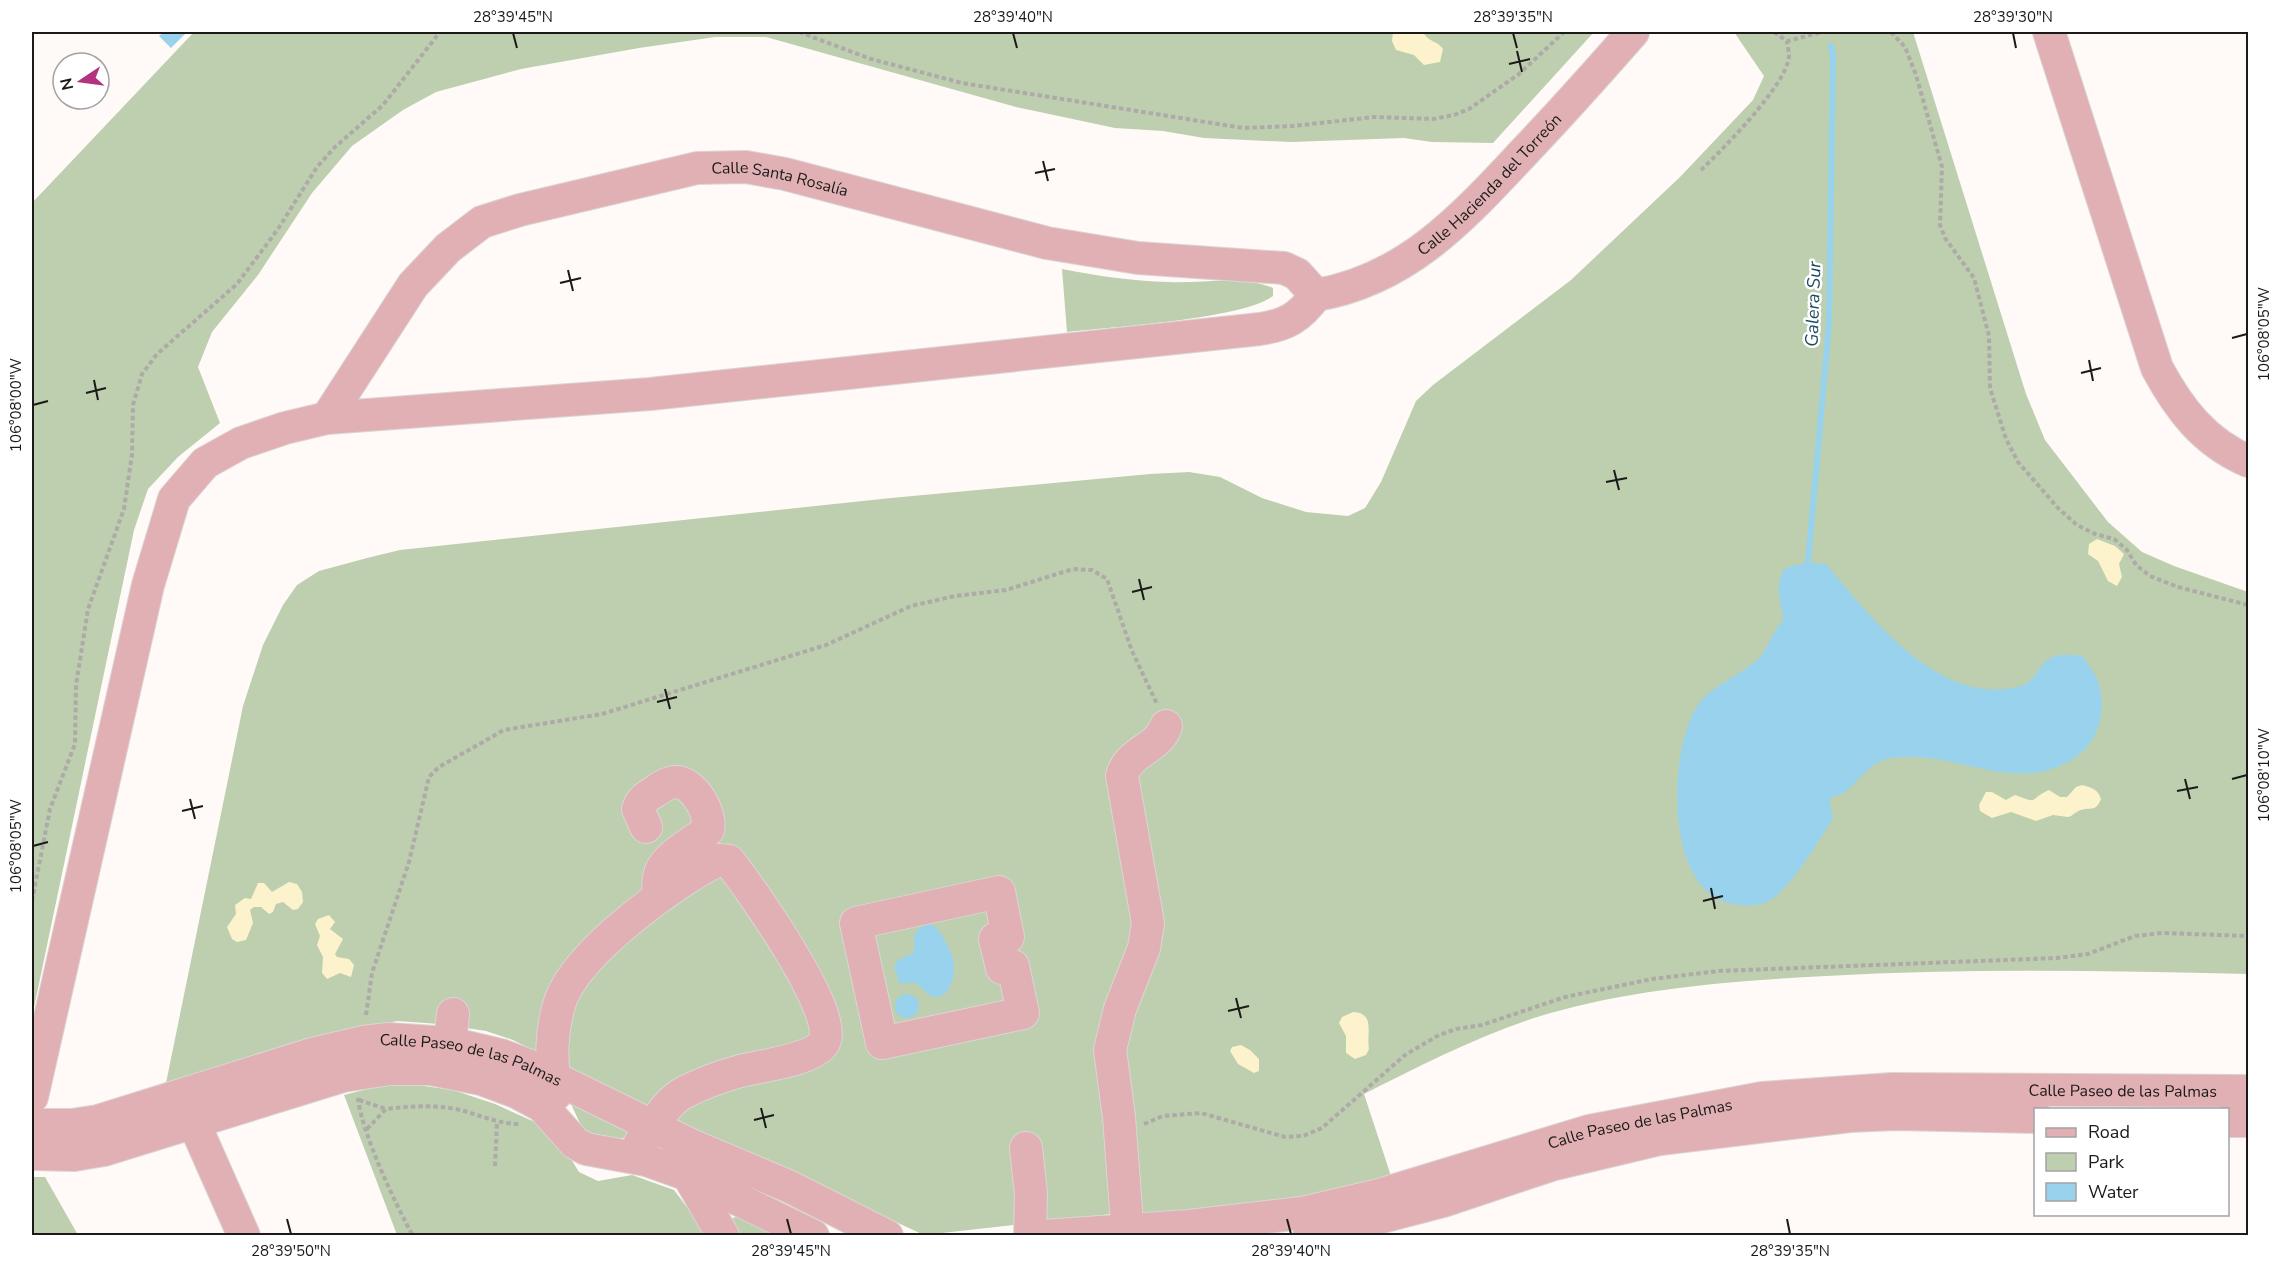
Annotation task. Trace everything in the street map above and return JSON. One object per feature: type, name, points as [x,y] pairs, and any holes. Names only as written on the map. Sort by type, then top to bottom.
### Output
[{"type":"street","name":"Calle Hacienda del Torreón","points":[[1316,295],[1347,290],[1373,279],[1399,265],[1457,223],[1588,85],[1633,32]]},
{"type":"street","points":[[2049,32],[2157,368],[2172,397],[2194,425],[2214,442],[2248,461]]},
{"type":"street","name":"Calle Santa Rosalía","points":[[327,418],[413,285],[448,248],[482,222],[520,210],[697,168],[746,167],[785,174],[965,219],[1047,243],[1138,258],[1284,268],[1297,274],[1316,295]]},
{"type":"street","points":[[32,1097],[148,585],[174,499],[205,463],[241,443],[285,428],[327,418],[650,394],[1260,329],[1293,321],[1304,312],[1316,295]]},
{"type":"street","points":[[1128,1233],[1121,1134],[1110,1063],[1111,1038],[1144,948],[1148,923],[1122,776],[1128,761],[1159,739],[1166,726]]},
{"type":"street","points":[[646,827],[638,809],[643,798],[669,783],[677,782],[692,791],[704,807],[710,823],[708,830],[661,868],[649,904]]},
{"type":"street","points":[[559,1125],[551,1050],[556,1014],[562,996],[582,967],[649,904],[718,860],[729,861],[816,994],[825,1019],[826,1039],[823,1045],[801,1056],[736,1072],[684,1093],[665,1108],[654,1126],[622,1157]]},
{"type":"street","points":[[999,892],[1008,937],[996,939],[1002,969],[1013,966],[1023,1013],[882,1043],[856,923],[999,892]]},
{"type":"street","name":"Calle Paseo de las Palmas","points":[[32,1155],[74,1155],[104,1150],[188,1109],[312,1054],[363,1042],[452,1028],[501,1055],[831,1207],[888,1236]]},
{"type":"street","name":"Calle Paseo de las Palmas","points":[[32,1125],[72,1125],[188,1109],[343,1076],[408,1068],[463,1075],[499,1086],[542,1106],[575,1143],[586,1149],[646,1160],[688,1175],[816,1236]]},
{"type":"street","name":"Calle Paseo de las Palmas","points":[[1043,1236],[1128,1233],[1302,1213],[1379,1195],[1588,1131],[1761,1098],[1846,1090],[1892,1089],[2248,1092]]},
{"type":"street","points":[[188,1109],[244,1236]]},
{"type":"street","name":"Calle Paseo de las Palmas","points":[[1309,1236],[1443,1201],[1551,1165],[1660,1139],[1850,1116],[1896,1114],[2034,1117]]},
{"type":"street","name":"Calle Paseo de las Palmas","points":[[2229,1121],[2248,1121]]},
{"type":"street","points":[[1026,1148],[1031,1194],[1030,1236]]},
{"type":"street","points":[[688,1175],[723,1236]]},
{"type":"street","points":[[816,1236],[831,1207]]},
{"type":"path","points":[[32,901],[50,809],[75,744],[76,685],[88,609],[124,508],[132,454],[134,398],[142,374],[157,354],[237,284],[278,229],[317,167],[335,147],[384,105],[440,32]]},
{"type":"path","points":[[799,32],[871,59],[962,83],[1243,128],[1293,126],[1374,117],[1433,119],[1454,115],[1469,109],[1520,74],[1564,32]]},
{"type":"path","points":[[1701,170],[1760,106],[1776,85],[1790,57],[1786,41],[1774,32]]},
{"type":"path","points":[[1786,41],[1822,32]]},
{"type":"path","points":[[1891,32],[1905,47],[1916,75],[1942,167],[1940,225],[1945,238],[1974,278],[1989,336],[1990,388],[2006,440],[2018,462],[2058,508],[2077,525],[2095,534],[2114,539],[2127,550],[2136,565],[2150,576],[2178,587],[2248,605]]},
{"type":"path","points":[[1121,1134],[1163,1116],[1182,1113],[1223,1117],[1285,1137],[1303,1136],[1322,1128],[1406,1055],[1439,1035],[1456,1029],[1482,1025],[1565,997],[1652,979],[1719,970],[2057,958],[2088,954],[2135,936],[2162,933],[2248,936]]},
{"type":"path","points":[[358,1100],[386,1109],[411,1106],[440,1107],[497,1122],[526,1124]]},
{"type":"path","points":[[367,1129],[386,1109]]},
{"type":"path","points":[[495,1166],[497,1122]]},
{"type":"green space","points":[[194,32],[1594,32],[1493,143],[1432,142],[1404,138],[1291,142],[1204,138],[1163,131],[1115,128],[1016,107],[766,37],[715,37],[521,69],[436,92],[403,110],[352,146],[312,193],[258,275],[212,332],[198,367],[220,423],[178,457],[148,489],[134,530],[32,1017],[32,203]]},
{"type":"green space","points":[[1734,32],[1913,32],[2026,394],[2045,440],[2108,522],[2142,552],[2174,566],[2248,592],[2248,974],[2037,971],[1879,973],[1721,983],[1615,998],[1524,1021],[1477,1040],[1364,1094],[1391,1176],[1313,1199],[1180,1217],[1111,1214],[924,1235],[602,1086],[513,1040],[486,1031],[397,1021],[318,1038],[166,1083],[243,706],[263,645],[283,605],[297,585],[319,571],[400,550],[891,498],[1150,474],[1189,472],[1220,477],[1262,498],[1306,512],[1348,516],[1365,508],[1381,482],[1416,401],[1433,385],[1571,280],[1680,177],[1753,100],[1764,76]]},
{"type":"green space","points":[[1062,269],[1115,278],[1155,281],[1248,281],[1273,288],[1273,296],[1234,311],[1206,316],[1067,332]]},
{"type":"green space","points":[[417,1085],[453,1090],[495,1104],[537,1123],[563,1146],[579,1172],[598,1181],[632,1175],[674,1190],[708,1235],[397,1235],[344,1095],[379,1086]]},
{"type":"green space","points":[[571,1104],[636,1123],[627,1137],[599,1143],[583,1130]]},
{"type":"green space","points":[[32,1177],[45,1177],[78,1235],[32,1235]]},
{"type":"green space","points":[[739,1216],[792,1235],[729,1235],[730,1219]]},
{"type":"sand","points":[[1393,32],[1423,32],[1443,49],[1440,62],[1424,65],[1414,55],[1396,50],[1392,41]]},
{"type":"sand","points":[[2097,539],[2115,546],[2124,554],[2119,564],[2122,577],[2117,586],[2108,581],[2098,561],[2088,554],[2089,544]]},
{"type":"sand","points":[[2082,785],[2092,788],[2101,799],[2095,807],[2079,811],[2068,817],[2053,815],[2036,821],[2011,812],[1992,818],[1980,811],[1979,805],[1986,792],[1992,792],[2006,800],[2015,795],[2034,800],[2049,790],[2060,797],[2067,797],[2076,787]]},
{"type":"sand","points":[[289,882],[297,884],[302,892],[303,902],[298,909],[293,910],[283,902],[276,904],[273,912],[269,914],[261,907],[254,907],[250,910],[253,923],[246,940],[237,942],[232,939],[227,927],[236,914],[235,905],[245,898],[251,899],[258,883],[264,883],[272,892]]},
{"type":"sand","points":[[329,915],[335,922],[330,929],[343,939],[335,954],[337,957],[349,959],[354,965],[351,977],[340,973],[327,979],[322,973],[323,957],[317,945],[320,936],[315,924],[318,919]]},
{"type":"sand","points":[[1353,1012],[1365,1016],[1368,1025],[1369,1049],[1366,1055],[1355,1059],[1346,1053],[1346,1036],[1339,1023],[1342,1017]]},
{"type":"sand","points":[[1241,1045],[1259,1059],[1259,1071],[1254,1073],[1238,1064],[1230,1051],[1232,1047]]},
{"type":"water","points":[[164,32],[187,32],[171,48],[159,36]]},
{"type":"water","points":[[1808,562],[1826,564],[1863,608],[1908,652],[1933,670],[1960,683],[1988,689],[2017,687],[2026,683],[2047,660],[2055,656],[2082,656],[2093,672],[2100,689],[2101,717],[2093,738],[2082,752],[2066,763],[2047,770],[2009,773],[1931,758],[1911,757],[1890,758],[1878,762],[1845,792],[1829,799],[1833,818],[1804,863],[1777,895],[1769,901],[1754,905],[1729,903],[1708,892],[1693,872],[1683,845],[1678,815],[1677,783],[1681,752],[1688,726],[1698,705],[1709,693],[1756,661],[1784,620],[1779,587],[1785,568]]},
{"type":"water","points":[[931,924],[945,940],[954,964],[949,988],[946,993],[936,997],[928,994],[917,984],[899,983],[894,967],[898,960],[914,953],[914,935],[923,925]]},
{"type":"water","points":[[907,994],[916,997],[919,1006],[916,1015],[907,1018],[898,1015],[895,1006],[898,997]]},
{"type":"waterway","name":"Galera Sur","points":[[1808,562],[1829,324],[1833,55],[1831,46]]}]
